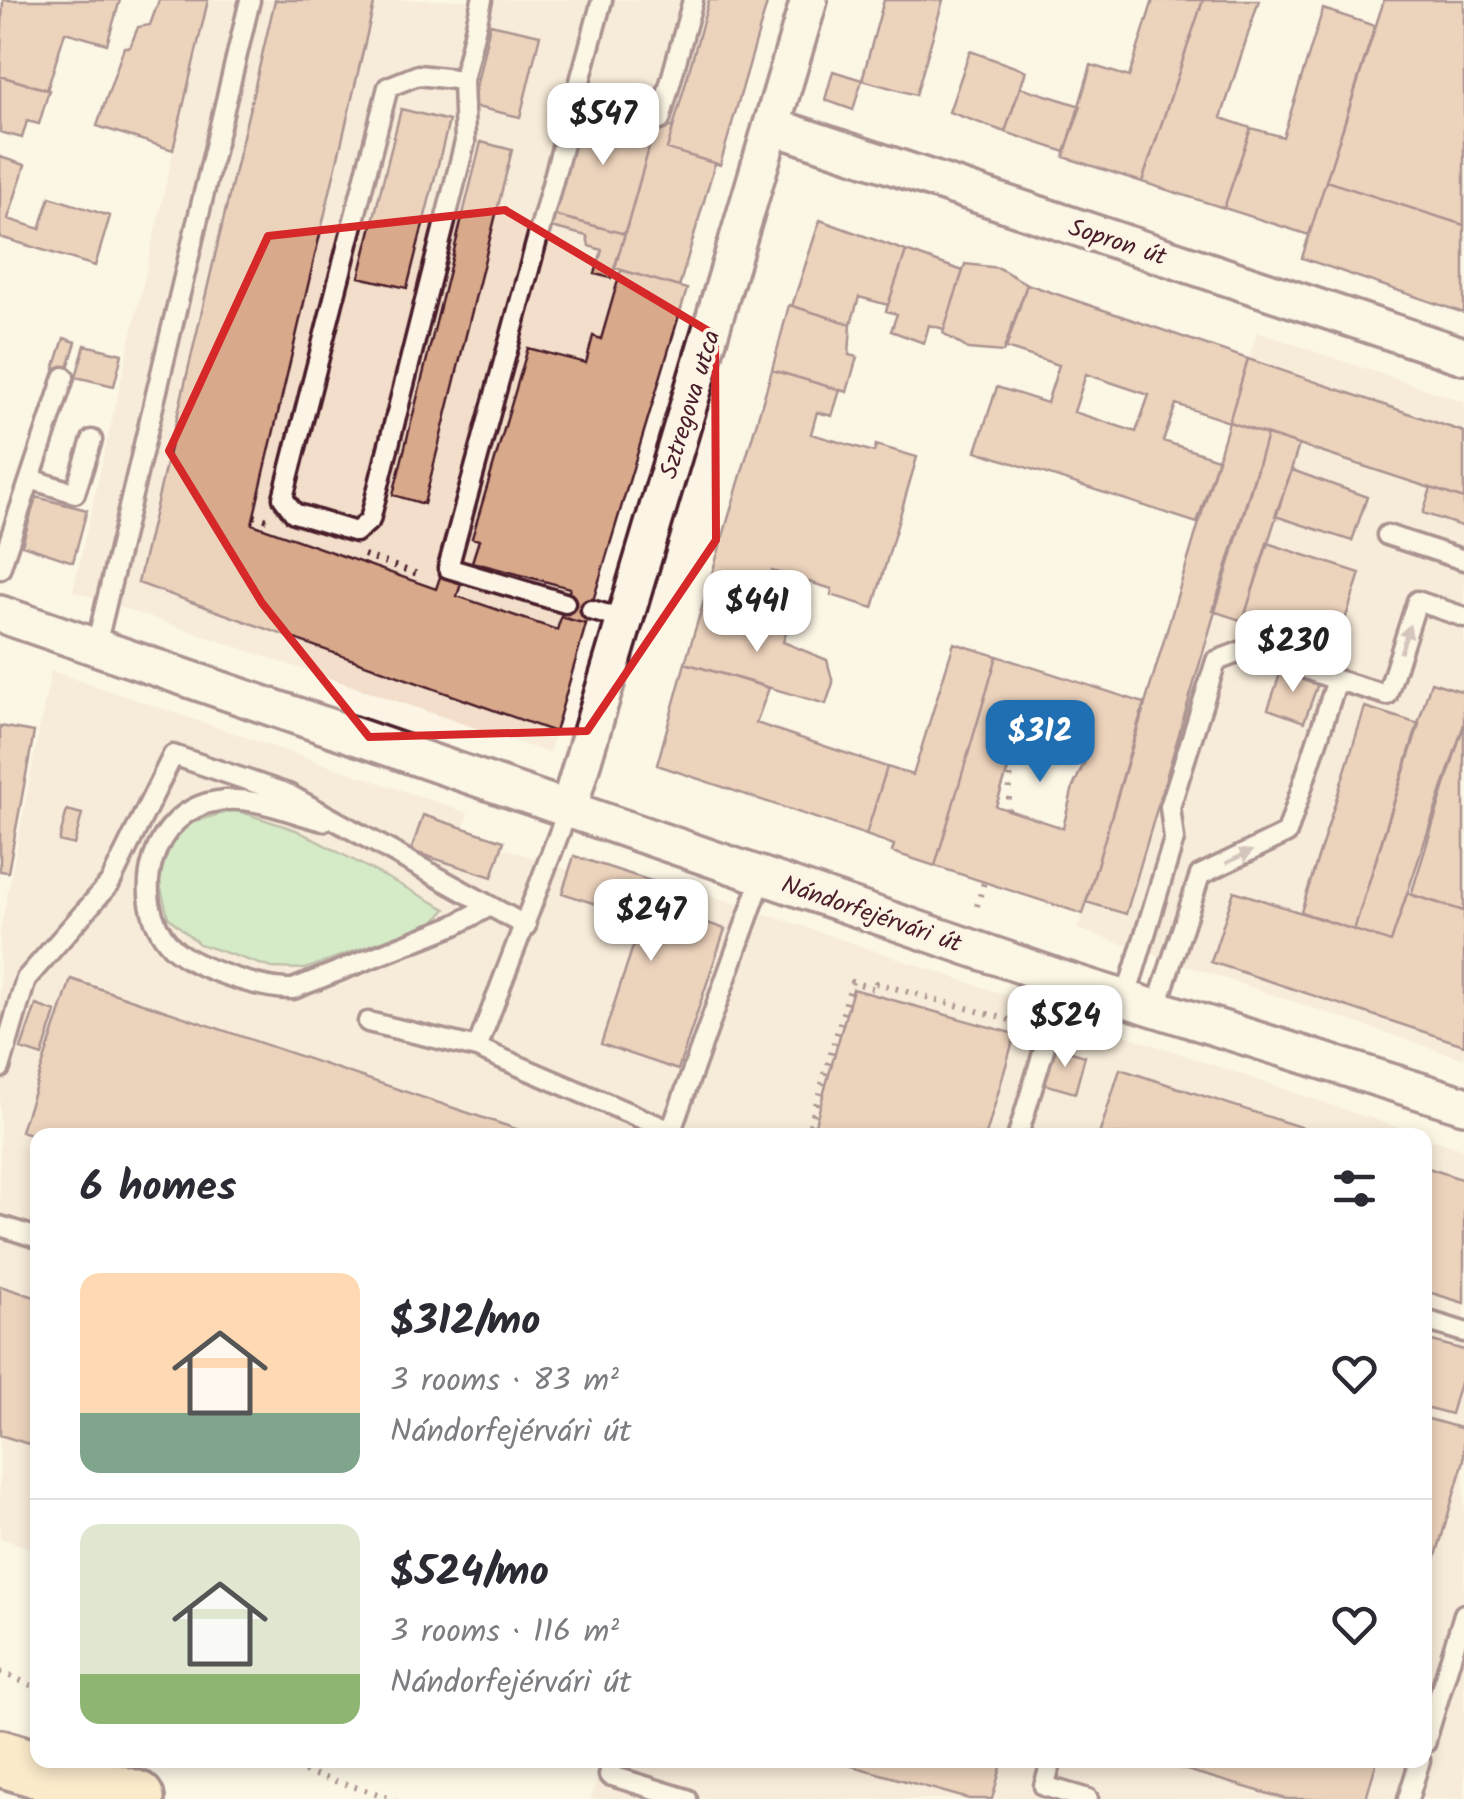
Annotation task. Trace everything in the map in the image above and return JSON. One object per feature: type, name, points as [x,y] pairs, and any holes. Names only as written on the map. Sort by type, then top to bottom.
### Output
[{"type":"main road","points":[[0,1758],[30,1767]]},
{"type":"main road","points":[[33,1768],[136,1799]]},
{"type":"street","name":"Sztregova utca","points":[[569,807],[809,0]]},
{"type":"street","name":"Sopron út","points":[[772,126],[1464,356]]},
{"type":"street","name":"Nándorfejérvári út","points":[[0,614],[1065,980],[1464,1105]]},
{"type":"lane","points":[[96,646],[250,0]]},
{"type":"lane","points":[[462,80],[418,75],[388,86],[282,498],[294,512],[356,532],[370,520],[465,142],[462,80],[482,0]]},
{"type":"lane","points":[[565,603],[448,568],[602,0]]},
{"type":"lane","points":[[660,120],[693,0]]},
{"type":"lane","points":[[0,570],[64,376]]},
{"type":"lane","points":[[30,479],[75,493],[92,440]]},
{"type":"lane","points":[[1387,535],[1464,560]]},
{"type":"lane","points":[[1141,1005],[1174,839],[1170,807],[1216,660],[1248,649],[1387,695],[1417,601],[1464,617]]},
{"type":"lane","points":[[591,610],[625,620]]},
{"type":"lane","points":[[1141,1005],[1171,960],[1200,875],[1287,833],[1338,680]]},
{"type":"lane","points":[[0,1068],[26,979],[110,883],[173,756],[288,794],[526,926]]},
{"type":"lane","points":[[344,825],[239,800],[196,806],[170,824],[153,860],[150,896],[164,938],[194,963],[278,990],[294,990],[455,926],[490,906]]},
{"type":"lane","points":[[477,1048],[569,807]]},
{"type":"lane","points":[[675,1128],[762,875]]},
{"type":"lane","points":[[1020,1128],[1065,980]]},
{"type":"lane","points":[[368,1022],[477,1048],[661,1128]]},
{"type":"lane","points":[[0,1226],[30,1235]]},
{"type":"lane","points":[[1432,1322],[1464,1332]]},
{"type":"lane","points":[[1432,1720],[1464,1614]]},
{"type":"lane","points":[[611,1768],[609,1775],[687,1799]]},
{"type":"lane","points":[[1050,1768],[1044,1786],[1088,1799]]},
{"type":"lane","points":[[1408,1799],[1418,1768]]},
{"type":"path","points":[[1008,810],[1011,773],[1026,743]]},
{"type":"path","points":[[977,906],[984,882]]},
{"type":"path","points":[[809,1128],[852,982],[875,988],[876,983],[1048,1031]]},
{"type":"path","points":[[0,1672],[30,1685]]},
{"type":"path","points":[[291,1768],[395,1799]]},
{"type":"highlighted area","points":[[505,210],[715,335],[716,540],[587,731],[369,737],[262,603],[169,451],[268,236]]},
{"type":"shaded area","points":[[208,0],[768,0],[720,165],[714,164],[679,286],[687,289],[549,753],[73,591]]},
{"type":"shaded area","points":[[1257,332],[1464,402],[1464,1059],[1078,929]]},
{"type":"shaded area","points":[[51,671],[468,813],[463,828],[504,841],[503,848],[569,870],[574,856],[656,883],[659,878],[1399,1128],[30,1128],[30,1548],[0,1538],[0,933]],"holes":[[[235,810],[296,830],[445,909],[434,922],[305,969],[179,931],[162,898],[159,880],[166,852],[205,815]]]},
{"type":"shaded area","points":[[1432,1139],[1464,1150],[1464,1799],[591,1799],[600,1768],[1432,1768]]},
{"type":"green space","points":[[235,810],[296,830],[446,909],[434,922],[305,969],[272,968],[199,944],[168,917],[159,880],[166,852],[184,824]]},
{"type":"building","points":[[3,0],[120,0],[107,44],[65,32],[47,90],[0,76]]},
{"type":"building","points":[[159,0],[208,0],[173,150],[97,126],[124,47],[130,47],[138,27],[150,25]]},
{"type":"building","points":[[275,0],[375,0],[252,524],[436,589],[441,574],[462,581],[457,596],[557,630],[561,617],[586,624],[555,732],[138,583]]},
{"type":"building","points":[[709,0],[768,0],[720,165],[667,149]]},
{"type":"building","points":[[884,0],[943,0],[916,95],[862,80]]},
{"type":"building","points":[[1153,0],[1203,0],[1142,182],[1064,157],[1091,65],[1129,77]]},
{"type":"building","points":[[1203,0],[1259,0],[1221,118],[1251,128],[1224,208],[1142,182]]},
{"type":"building","points":[[1384,0],[1464,0],[1464,225],[1326,181]]},
{"type":"building","points":[[1323,9],[1375,26],[1309,235],[1224,208],[1251,128],[1283,137]]},
{"type":"building","points":[[490,24],[540,35],[520,117],[472,106]]},
{"type":"building","points":[[970,51],[1026,71],[1005,132],[949,112]]},
{"type":"building","points":[[833,71],[862,80],[853,110],[825,100]]},
{"type":"building","points":[[0,76],[49,90],[39,124],[27,121],[22,138],[0,132]]},
{"type":"building","points":[[1020,87],[1081,106],[1065,152],[1005,132]]},
{"type":"building","points":[[583,101],[656,123],[625,234],[550,214]]},
{"type":"building","points":[[401,109],[449,121],[407,288],[359,277]]},
{"type":"building","points":[[656,123],[673,128],[667,149],[715,163],[679,287],[615,268]]},
{"type":"building","points":[[481,142],[512,150],[424,504],[393,495]]},
{"type":"building","points":[[0,157],[25,165],[8,219],[40,229],[50,197],[110,216],[95,266],[0,237]]},
{"type":"building","points":[[1326,181],[1464,225],[1464,313],[1302,258]]},
{"type":"building","points":[[554,215],[625,234],[611,278],[595,274],[602,250],[589,246],[587,236],[551,227]]},
{"type":"building","points":[[820,220],[906,251],[888,305],[859,297],[851,324],[792,306]]},
{"type":"building","points":[[906,251],[963,271],[944,329],[929,325],[924,343],[891,331],[897,314],[886,311]]},
{"type":"building","points":[[965,264],[999,268],[1027,284],[1003,352],[968,349],[943,333]]},
{"type":"building","points":[[621,270],[687,289],[586,624],[561,617],[570,588],[472,562],[479,540],[472,538],[528,348],[586,363],[593,336],[601,339]]},
{"type":"building","points":[[1027,284],[1248,359],[1229,422],[1176,404],[1163,441],[1218,459],[1197,523],[976,451],[997,387],[1047,403],[1059,365],[1006,348]],"holes":[[[1086,374],[1149,395],[1136,432],[1074,412]]]},
{"type":"building","points":[[789,305],[851,324],[849,355],[857,357],[847,392],[772,370]]},
{"type":"building","points":[[64,338],[76,342],[66,374],[54,369]]},
{"type":"building","points":[[85,345],[122,354],[114,386],[76,377]]},
{"type":"building","points":[[1248,359],[1464,432],[1464,499],[1229,422]]},
{"type":"building","points":[[772,370],[840,390],[832,416],[817,412],[811,434],[874,452],[876,445],[917,457],[873,608],[831,595],[832,589],[772,571],[766,590],[782,594],[779,606],[793,610],[787,629],[703,604]]},
{"type":"building","points":[[1229,422],[1267,435],[1126,914],[1086,902]]},
{"type":"building","points":[[1267,435],[1299,445],[1243,621],[1213,611]]},
{"type":"building","points":[[1292,470],[1367,497],[1352,541],[1275,516]]},
{"type":"building","points":[[1431,488],[1464,499],[1464,527],[1423,513]]},
{"type":"building","points":[[36,497],[87,510],[73,562],[22,545]]},
{"type":"building","points":[[1267,543],[1360,573],[1332,661],[1272,642],[1276,631],[1243,621]]},
{"type":"building","points":[[703,604],[787,629],[783,642],[827,660],[833,683],[826,704],[685,663]]},
{"type":"building","points":[[954,643],[997,656],[935,866],[892,852],[894,845],[866,835],[887,767],[913,775]]},
{"type":"building","points":[[997,656],[1144,703],[1083,914],[935,866]],"holes":[[[1018,739],[1085,761],[1073,787],[1063,828],[996,806]]]},
{"type":"building","points":[[685,663],[769,688],[756,723],[887,767],[866,835],[657,765]]},
{"type":"building","points":[[1282,668],[1319,681],[1304,722],[1268,709]]},
{"type":"building","points":[[1431,682],[1464,692],[1464,724],[1391,942],[1354,930]]},
{"type":"building","points":[[1365,707],[1419,724],[1354,930],[1301,912]]},
{"type":"building","points":[[1464,724],[1464,911],[1411,895]]},
{"type":"building","points":[[0,726],[34,732],[8,872],[0,871]]},
{"type":"building","points":[[67,810],[82,814],[74,845],[59,841]]},
{"type":"building","points":[[423,815],[504,841],[492,877],[411,851]]},
{"type":"building","points":[[574,856],[670,887],[664,908],[725,929],[678,1070],[601,1044],[642,919],[562,893]]},
{"type":"building","points":[[1234,891],[1391,942],[1407,893],[1464,911],[1464,1045],[1211,962]]},
{"type":"building","points":[[71,979],[513,1128],[30,1128],[30,1134],[21,1131]]},
{"type":"building","points":[[853,989],[1015,1034],[988,1128],[814,1128]]},
{"type":"building","points":[[36,1005],[56,1012],[42,1056],[21,1049]]},
{"type":"building","points":[[1055,1047],[1085,1056],[1075,1093],[1044,1084]]},
{"type":"building","points":[[1120,1069],[1303,1128],[1101,1128]]},
{"type":"building","points":[[1432,1169],[1464,1180],[1464,1303],[1432,1293]]},
{"type":"building","points":[[0,1286],[30,1295],[30,1444],[0,1435]]},
{"type":"building","points":[[1432,1341],[1464,1350],[1464,1369],[1451,1414],[1432,1409]]},
{"type":"building","points":[[1432,1420],[1464,1429],[1464,1460],[1432,1570]]},
{"type":"building","points":[[859,1768],[1001,1768],[992,1799],[969,1799]]},
{"type":"building","points":[[1179,1768],[1375,1768],[1366,1799],[1286,1799]]}]
